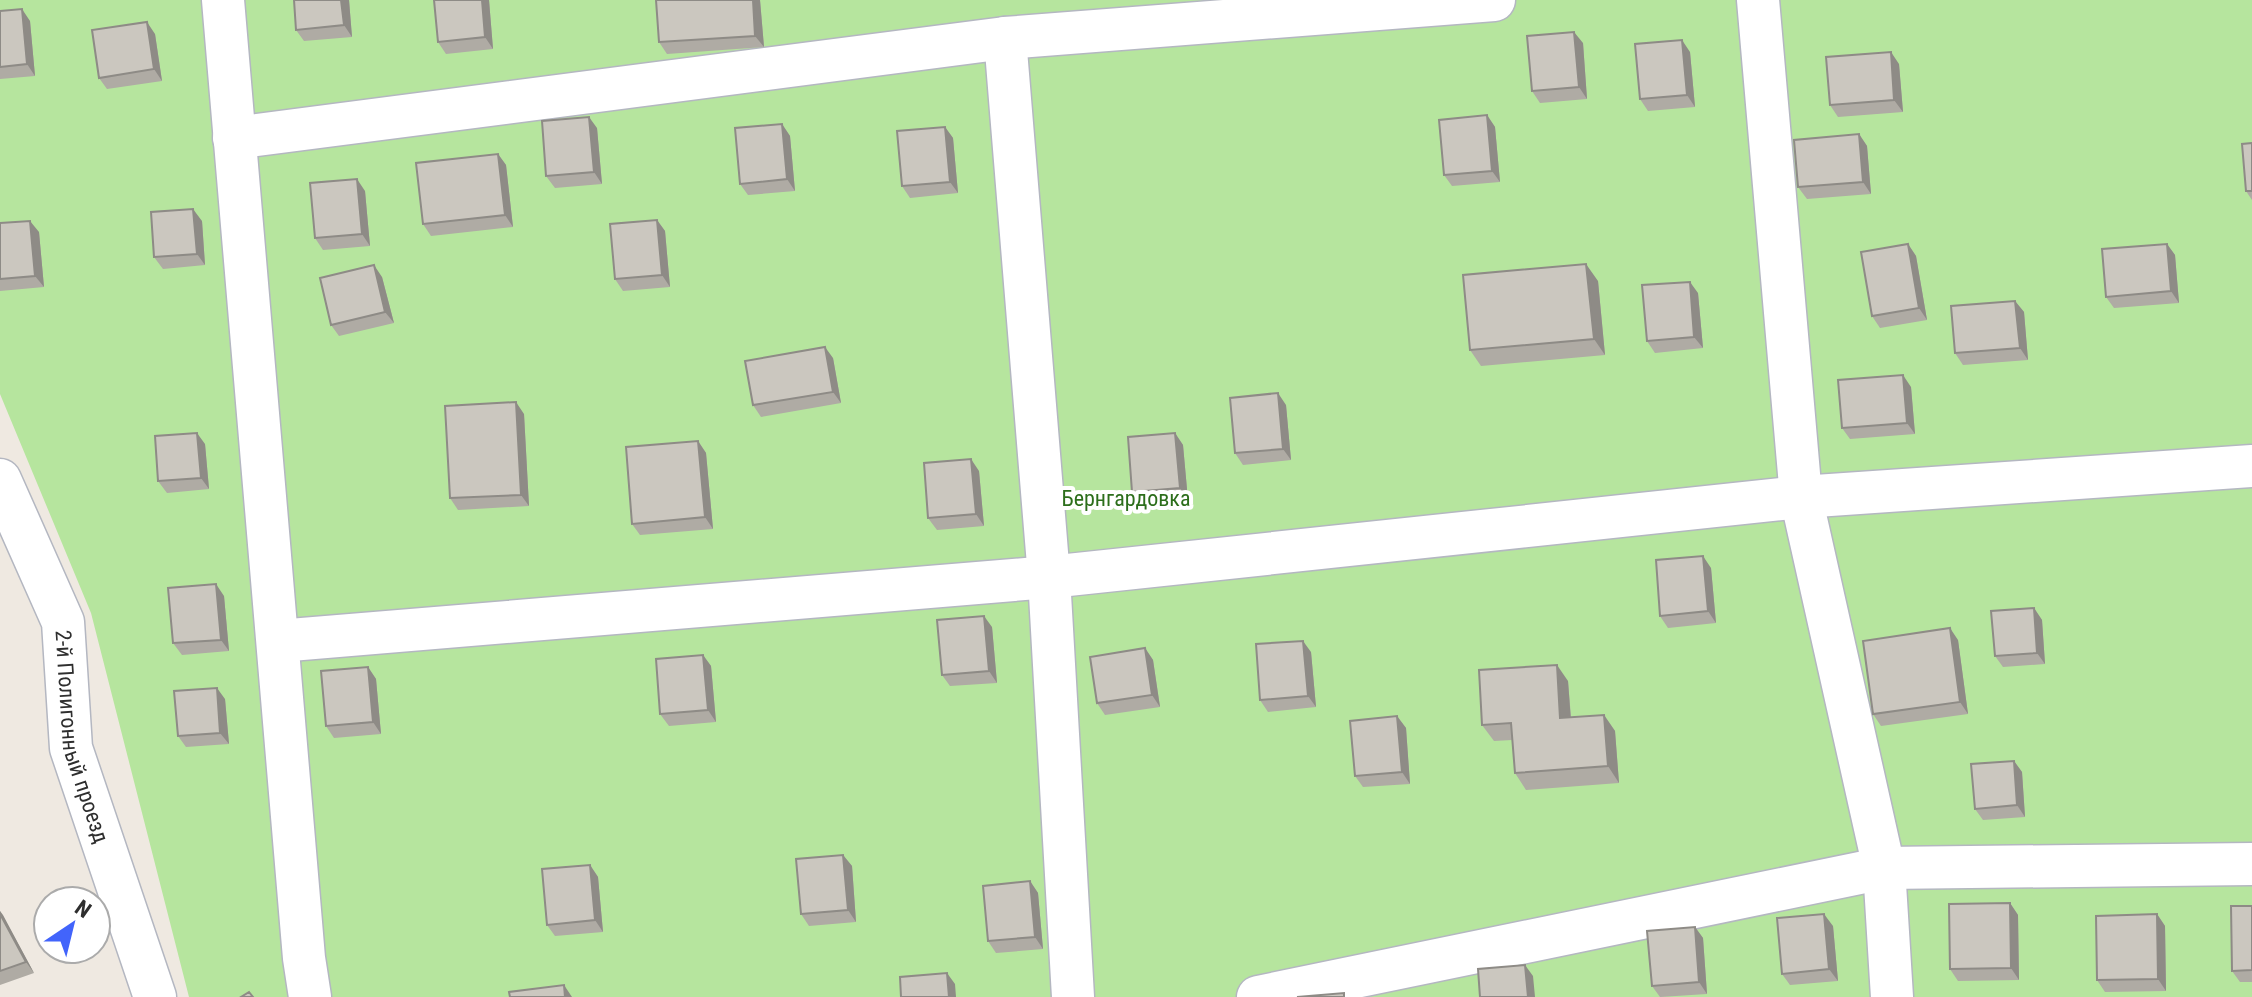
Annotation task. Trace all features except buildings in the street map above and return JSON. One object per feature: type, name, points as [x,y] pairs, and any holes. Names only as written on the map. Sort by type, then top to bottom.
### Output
[{"type":"street","points":[[223,0],[304,958],[310,997]]},
{"type":"street","points":[[234,138],[1005,38],[1494,0]]},
{"type":"street","points":[[1758,0],[1801,497],[1884,868],[1892,997]]},
{"type":"street","points":[[1005,38],[1049,577],[1073,997]]},
{"type":"street","points":[[278,641],[1049,577],[1801,497],[2252,466]]},
{"type":"street","name":"2-й Полигонный проезд","points":[[0,480],[63,622],[71,748],[155,997]]},
{"type":"street","points":[[1258,997],[1884,868],[2252,864]]},
{"type":"green space","name":"Бернгардовка","points":[[0,0],[2252,0],[2252,997],[189,997],[91,613],[0,394]]}]
